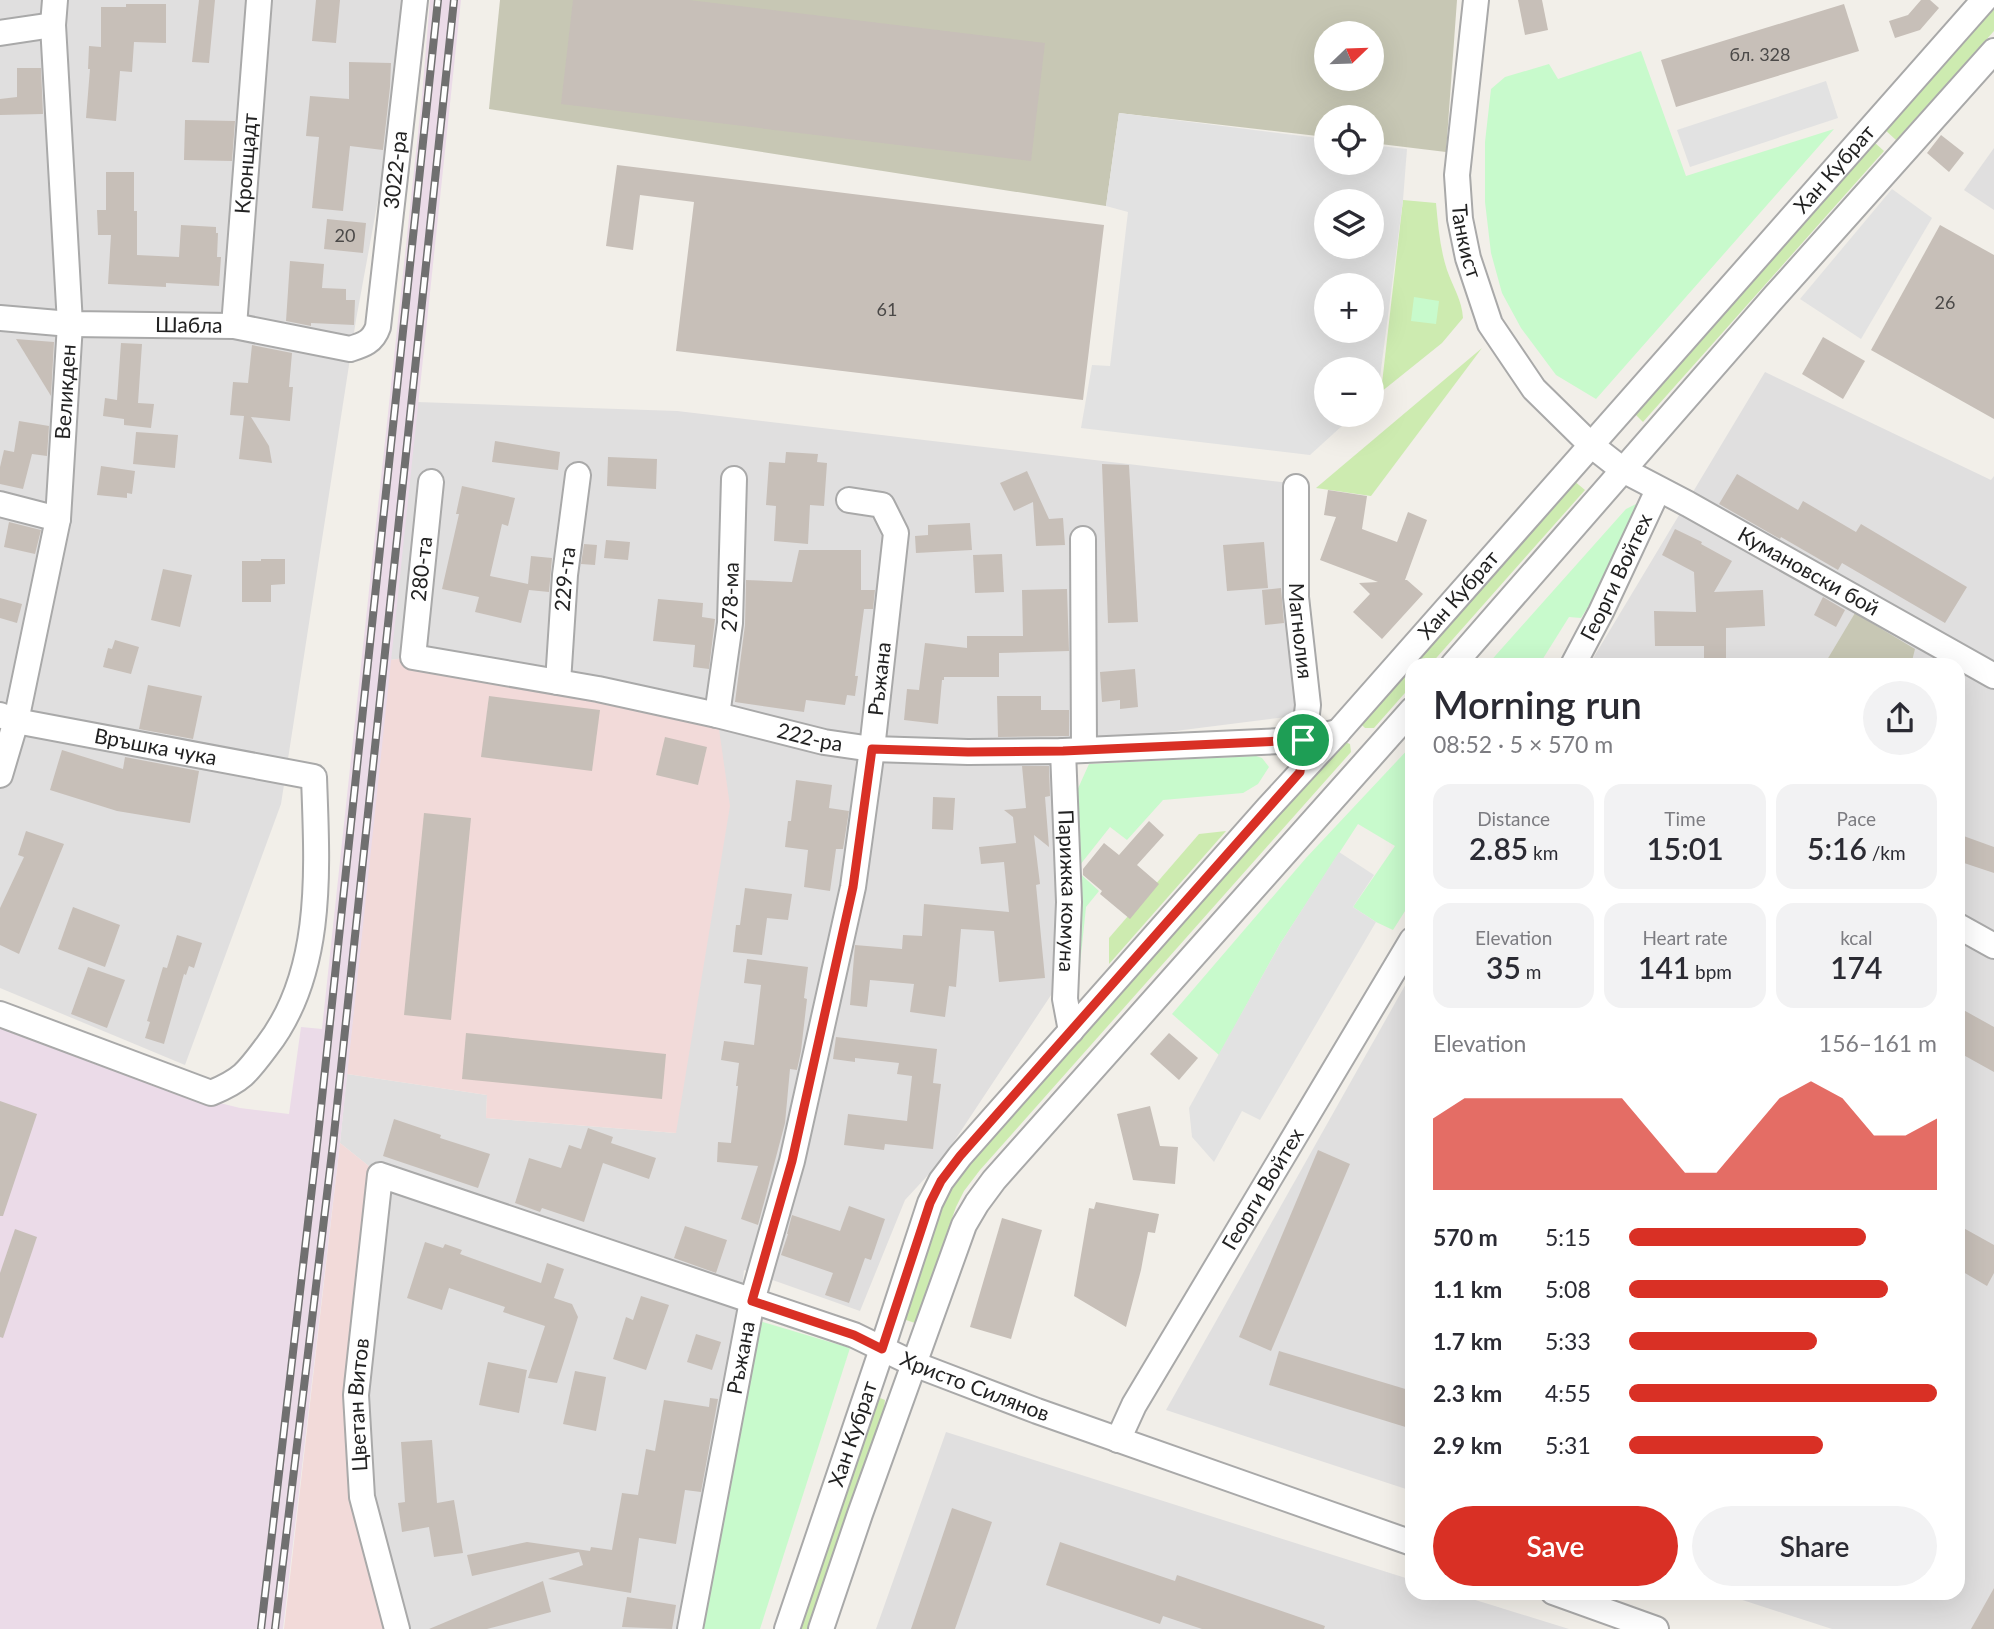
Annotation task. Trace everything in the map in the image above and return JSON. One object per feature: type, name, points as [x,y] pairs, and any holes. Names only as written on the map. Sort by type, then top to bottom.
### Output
[{"type":"street","name":"Великден","points":[[0,775],[8,718],[58,519],[69,324],[53,25],[55,0]]},
{"type":"street","name":"Кронщадт","points":[[234,326],[259,0]]},
{"type":"street","name":"3022-ра","points":[[372,339],[378,327],[415,0]]},
{"type":"street","name":"Танкист","points":[[1476,0],[1457,175],[1460,219],[1468,258],[1490,324],[1535,388],[1591,445],[1623,470]]},
{"type":"street","name":"Хан Кубрат","points":[[787,1629],[930,1203],[941,1181],[960,1156],[1300,772],[1338,733],[1984,0]]},
{"type":"street","points":[[0,33],[53,25]]},
{"type":"street","name":"Хан Кубрат","points":[[1459,658],[1994,51]]},
{"type":"street","name":"Шабла","points":[[0,318],[69,324],[234,326],[350,349],[364,345],[372,339]]},
{"type":"street","name":"Кумановски бой","points":[[1623,470],[1962,658]]},
{"type":"street","name":"229-та","points":[[558,682],[565,575],[578,475]]},
{"type":"street","name":"278-ма","points":[[717,715],[730,623],[734,479]]},
{"type":"street","name":"280-та","points":[[413,657],[431,482]]},
{"type":"street","name":"Магнолия","points":[[1296,488],[1296,597],[1308,705],[1300,772]]},
{"type":"street","name":"Георги Войтех","points":[[1577,658],[1658,490]]},
{"type":"street","name":"Ръжана","points":[[690,1629],[752,1301],[792,1161],[850,900],[872,749],[896,533],[883,505],[849,500]]},
{"type":"street","points":[[0,504],[58,519]]},
{"type":"street","name":"Парижка комуна","points":[[1071,1031],[1065,999],[1083,539]]},
{"type":"street","name":"222-ра","points":[[413,657],[558,682],[717,715],[824,742],[872,749],[968,752],[1074,750],[1303,740],[1338,733]]},
{"type":"street","name":"Кумановски бой","points":[[1965,660],[1994,676]]},
{"type":"street","name":"Връшка чука","points":[[0,1014],[211,1093],[229,1085],[246,1075],[293,1005],[306,960],[314,914],[317,858],[314,776],[8,718]]},
{"type":"street","name":"Хан Кубрат","points":[[821,1629],[964,1225],[977,1203],[1003,1170],[1405,718]]},
{"type":"street","points":[[1338,733],[1369,759]]},
{"type":"street","points":[[1965,930],[1994,946]]},
{"type":"street","name":"Георги Войтех","points":[[1118,1440],[1133,1405],[1405,952]]},
{"type":"street","name":"Христо Силянов","points":[[380,1175],[854,1335],[914,1364],[1118,1440],[1405,1541]]},
{"type":"street","name":"Цветан Витов","points":[[380,1175],[356,1395],[362,1497],[397,1629]]},
{"type":"street","points":[[1575,1600],[1656,1629]]},
{"type":"shaded area","points":[[0,0],[405,0],[382,178],[356,320],[281,804],[185,1065],[0,988]]},
{"type":"shaded area","points":[[430,0],[461,0],[340,1143],[283,1629],[0,1629],[0,1016],[188,1095],[240,1108],[289,1114],[301,1027],[322,1029]]},
{"type":"shaded area","points":[[500,0],[1457,0],[1446,152],[1384,144],[1384,105],[1314,105],[1314,136],[1119,113],[1106,206],[489,109]]},
{"type":"shaded area","points":[[1826,81],[1838,118],[1690,167],[1677,130]]},
{"type":"shaded area","points":[[1119,113],[1314,137],[1314,175],[1384,175],[1384,146],[1407,149],[1383,357],[1314,357],[1314,427],[1341,427],[1310,455],[1081,428],[1092,365],[1110,366],[1128,212],[1106,206]]},
{"type":"shaded area","points":[[1994,148],[1994,210],[1964,190]]},
{"type":"shaded area","points":[[1892,189],[1932,218],[1861,339],[1800,299]]},
{"type":"shaded area","points":[[1765,372],[1991,480],[1994,476],[1994,1629],[1832,1629],[1743,1600],[1965,1600],[1965,658],[1593,658]]},
{"type":"shaded area","points":[[417,402],[677,411],[1290,483],[1302,715],[1057,746],[1061,980],[941,1161],[905,1200],[860,1311],[744,1270],[730,1401],[686,1629],[397,1629],[362,1497],[380,1175],[340,1143],[347,1074],[487,1095],[486,1118],[676,1133],[413,657],[390,660]]},
{"type":"shaded area","points":[[1855,613],[1915,649],[1913,658],[1828,658]]},
{"type":"shaded area","points":[[413,657],[717,715],[730,806],[676,1133],[486,1118],[487,1095],[347,1074],[390,660]]},
{"type":"shaded area","points":[[1339,852],[1374,875],[1353,907],[1376,922],[1260,1120],[1242,1111],[1214,1162],[1192,1137],[1189,1108],[1280,944]]},
{"type":"shaded area","points":[[1405,985],[1405,1489],[1166,1410]]},
{"type":"shaded area","points":[[340,1143],[380,1175],[356,1395],[397,1629],[284,1629]]},
{"type":"shaded area","points":[[946,1432],[1405,1578],[1405,1600],[1476,1600],[1569,1629],[876,1629]]},
{"type":"green space","points":[[1994,3],[1994,31],[1896,140],[1883,128]]},
{"type":"green space","points":[[1641,51],[1686,176],[1834,129],[1596,399],[1556,375],[1521,328],[1502,293],[1491,253],[1485,202],[1485,142],[1491,89],[1505,77],[1549,64],[1558,79]]},
{"type":"green space","points":[[1874,142],[1884,151],[1643,422],[1633,412]]},
{"type":"green space","points":[[1403,200],[1436,203],[1443,254],[1463,318],[1442,343],[1384,390],[1384,366]]},
{"type":"green space","points":[[1414,297],[1439,301],[1436,324],[1411,321]]},
{"type":"green space","points":[[1482,348],[1371,496],[1316,488]]},
{"type":"green space","points":[[1573,480],[1585,490],[1436,658],[1417,658]]},
{"type":"green space","points":[[1636,504],[1630,541],[1581,618],[1569,617],[1543,658],[1493,658],[1626,509]]},
{"type":"green space","points":[[1405,672],[1405,693],[1374,728],[1365,728],[1360,723]]},
{"type":"green space","points":[[1339,743],[1350,744],[1351,752],[980,1170],[956,1207],[915,1323],[900,1318],[940,1201],[963,1168]]},
{"type":"green space","points":[[1405,752],[1405,911],[1393,930],[1353,907],[1395,846],[1358,824],[1280,944],[1219,1055],[1172,1014],[1306,858]]},
{"type":"green space","points":[[1256,756],[1262,758],[1269,767],[1258,784],[1243,793],[1163,800],[1127,840],[1110,827],[1076,870],[1099,891],[1086,907],[1078,984],[1071,804],[1089,764]]},
{"type":"green space","points":[[1226,831],[1109,964],[1109,938],[1199,834]]},
{"type":"green space","points":[[756,1320],[850,1348],[760,1629],[699,1629]]},
{"type":"green space","points":[[878,1400],[885,1400],[884,1408],[809,1629],[798,1629]]},
{"type":"building","points":[[199,0],[215,0],[209,63],[192,62]]},
{"type":"building","points":[[316,0],[340,0],[336,43],[312,41]]},
{"type":"building","points":[[573,0],[689,0],[1045,43],[1031,161],[561,104]]},
{"type":"building","points":[[1518,0],[1542,0],[1548,30],[1525,35]]},
{"type":"building","points":[[1921,0],[1930,0],[1939,8],[1920,30],[1895,38],[1889,21],[1908,15]]},
{"type":"building","points":[[126,4],[166,4],[166,43],[134,42],[132,72],[120,71],[116,121],[86,118],[89,46],[101,47],[101,7],[126,7]]},
{"type":"building","points":[[1844,4],[1859,51],[1676,107],[1661,60]]},
{"type":"building","points":[[349,62],[391,63],[383,150],[350,146],[343,211],[312,208],[319,137],[306,136],[310,96],[349,99]]},
{"type":"building","points":[[17,68],[41,68],[43,114],[0,115],[0,99],[17,97]]},
{"type":"building","points":[[185,120],[235,121],[232,161],[184,160]]},
{"type":"building","points":[[1941,135],[1964,153],[1949,172],[1927,153]]},
{"type":"building","points":[[617,165],[1104,225],[1083,400],[676,351],[694,202],[640,195],[633,250],[606,246]]},
{"type":"building","points":[[106,172],[134,172],[137,255],[179,257],[181,225],[216,227],[217,257],[221,257],[219,286],[108,284],[111,235],[98,235],[97,210],[106,210]]},
{"type":"building","points":[[327,219],[366,223],[363,253],[324,249]]},
{"type":"building","points":[[1940,225],[1994,255],[1994,419],[1871,350]]},
{"type":"building","points":[[290,261],[324,264],[322,288],[346,289],[346,300],[355,300],[354,325],[311,323],[311,326],[286,321]]},
{"type":"building","points":[[1823,337],[1865,361],[1843,399],[1802,374]]},
{"type":"building","points":[[16,339],[54,342],[51,396]]},
{"type":"building","points":[[121,343],[142,344],[138,403],[154,404],[151,428],[124,425],[124,419],[103,416],[105,398],[117,400]]},
{"type":"building","points":[[252,345],[292,353],[290,421],[251,417],[269,446],[272,463],[239,459],[244,416],[230,415],[233,382],[248,383]]},
{"type":"building","points":[[19,421],[49,426],[47,456],[32,454],[23,489],[0,484],[4,450],[14,452]]},
{"type":"building","points":[[136,432],[178,435],[175,468],[133,464]]},
{"type":"building","points":[[495,441],[560,452],[558,470],[492,462]]},
{"type":"building","points":[[786,452],[818,454],[817,462],[827,463],[824,506],[810,505],[808,544],[774,541],[776,506],[766,505],[769,462],[785,463]]},
{"type":"building","points":[[608,457],[657,459],[656,489],[607,486]]},
{"type":"building","points":[[1102,464],[1129,465],[1138,622],[1108,623]]},
{"type":"building","points":[[101,466],[135,471],[132,494],[127,493],[127,498],[97,495]]},
{"type":"building","points":[[1027,471],[1049,519],[1063,518],[1065,545],[1036,546],[1033,502],[1014,511],[1000,483]]},
{"type":"building","points":[[1737,474],[1798,510],[1803,501],[1856,532],[1861,524],[1967,587],[1945,623],[1842,563],[1838,570],[1719,504]]},
{"type":"building","points":[[462,486],[515,498],[508,526],[502,524],[490,576],[528,584],[531,556],[552,558],[549,592],[529,590],[521,623],[475,612],[479,597],[442,589],[459,514],[456,514]]},
{"type":"building","points":[[1328,490],[1367,496],[1362,529],[1397,542],[1408,512],[1427,520],[1405,580],[1423,594],[1382,639],[1353,612],[1370,594],[1359,583],[1378,582],[1320,560],[1336,517],[1324,515]]},
{"type":"building","points":[[9,522],[41,530],[35,554],[4,547]]},
{"type":"building","points":[[970,523],[972,550],[916,553],[915,536],[928,535],[928,525]]},
{"type":"building","points":[[1675,529],[1732,561],[1714,592],[1763,590],[1765,626],[1726,628],[1726,658],[1704,658],[1704,646],[1655,646],[1654,611],[1696,612],[1694,572],[1662,555]]},
{"type":"building","points":[[606,540],[630,542],[628,560],[604,558]]},
{"type":"building","points":[[1264,542],[1268,588],[1227,591],[1223,545]]},
{"type":"building","points":[[584,544],[597,545],[595,565],[581,564]]},
{"type":"building","points":[[799,550],[861,550],[861,590],[875,590],[873,609],[864,609],[855,696],[847,695],[845,705],[806,700],[804,712],[735,702],[745,625],[746,580],[792,582]]},
{"type":"building","points":[[1002,554],[1004,592],[975,593],[973,555]]},
{"type":"building","points":[[285,559],[285,584],[271,585],[271,602],[242,602],[242,561]]},
{"type":"building","points":[[163,569],[192,575],[180,627],[151,620]]},
{"type":"building","points":[[1281,588],[1284,623],[1265,625],[1262,590]]},
{"type":"building","points":[[1067,589],[1069,651],[999,653],[999,677],[944,677],[938,724],[904,720],[907,689],[919,690],[925,643],[967,648],[967,636],[1023,636],[1022,590]]},
{"type":"building","points":[[1823,597],[1845,610],[1836,627],[1814,615]]},
{"type":"building","points":[[0,598],[22,604],[17,623],[0,618]]},
{"type":"building","points":[[658,599],[703,603],[702,617],[715,619],[709,669],[693,667],[695,645],[653,641]]},
{"type":"building","points":[[115,640],[139,647],[131,674],[103,667],[108,648],[112,649]]},
{"type":"building","points":[[1135,669],[1138,707],[1120,709],[1120,700],[1102,702],[1100,672]]},
{"type":"building","points":[[148,685],[202,696],[193,739],[139,729]]},
{"type":"building","points":[[489,696],[600,710],[592,771],[481,757]]},
{"type":"building","points":[[997,696],[1041,696],[1041,710],[1069,710],[1069,736],[998,737]]},
{"type":"building","points":[[665,737],[707,747],[698,785],[656,775]]},
{"type":"building","points":[[62,750],[123,769],[125,757],[199,771],[190,823],[117,811],[50,790]]},
{"type":"building","points":[[1022,766],[1049,766],[1050,796],[1045,797],[1049,847],[1034,835],[1040,884],[1036,885],[1045,978],[999,982],[994,931],[961,929],[956,987],[949,986],[945,1017],[910,1012],[914,984],[870,980],[867,1007],[850,1005],[855,945],[902,949],[903,935],[922,936],[924,904],[1009,912],[1004,862],[981,864],[979,847],[1016,843],[1013,817],[1004,810],[1026,808]]},
{"type":"building","points":[[796,780],[832,785],[829,808],[849,811],[843,849],[836,849],[830,891],[804,887],[808,850],[785,847]]},
{"type":"building","points":[[933,797],[955,798],[953,830],[932,829]]},
{"type":"building","points":[[424,813],[471,818],[451,1020],[404,1015]]},
{"type":"building","points":[[1149,821],[1164,835],[1137,865],[1159,884],[1130,919],[1100,894],[1102,891],[1083,875],[1083,869],[1104,843],[1119,855]]},
{"type":"building","points":[[26,831],[64,844],[19,954],[0,945],[0,908],[24,857],[18,855]]},
{"type":"building","points":[[1965,837],[1994,847],[1994,873],[1965,863]]},
{"type":"building","points":[[745,888],[792,894],[788,920],[767,918],[762,955],[733,952]]},
{"type":"building","points":[[73,907],[120,925],[105,967],[58,949]]},
{"type":"building","points":[[177,935],[202,943],[194,968],[189,966],[186,975],[184,974],[164,1044],[145,1038],[150,1022],[147,1021],[163,967],[167,968]]},
{"type":"building","points":[[747,959],[808,967],[801,1051],[797,1070],[790,1069],[785,1123],[758,1225],[741,1219],[758,1166],[717,1162],[718,1142],[731,1143],[738,1086],[739,1063],[721,1060],[724,1041],[754,1045],[761,985],[744,983]]},
{"type":"building","points":[[88,967],[125,980],[107,1028],[71,1014]]},
{"type":"building","points":[[1965,1011],[1994,1027],[1994,1072],[1965,1056]]},
{"type":"building","points":[[466,1033],[666,1054],[662,1099],[462,1079]]},
{"type":"building","points":[[1169,1033],[1198,1058],[1179,1080],[1150,1054]]},
{"type":"building","points":[[836,1037],[937,1049],[933,1083],[941,1084],[933,1149],[885,1144],[884,1150],[844,1145],[848,1114],[907,1121],[912,1076],[897,1074],[899,1063],[855,1058],[855,1062],[833,1059]]},
{"type":"building","points":[[0,1101],[37,1114],[3,1216],[0,1216]]},
{"type":"building","points":[[1150,1106],[1160,1146],[1178,1147],[1175,1184],[1133,1180],[1117,1114]]},
{"type":"building","points":[[394,1119],[490,1154],[478,1188],[383,1156]]},
{"type":"building","points":[[588,1128],[613,1137],[611,1143],[656,1158],[649,1179],[603,1163],[584,1222],[542,1208],[540,1212],[515,1203],[529,1158],[561,1168],[569,1145],[581,1149]]},
{"type":"building","points":[[1318,1150],[1350,1164],[1271,1351],[1239,1337]]},
{"type":"building","points":[[1096,1202],[1159,1214],[1155,1233],[1148,1232],[1126,1327],[1074,1296],[1089,1208],[1094,1209]]},
{"type":"building","points":[[849,1206],[885,1219],[871,1260],[865,1258],[849,1303],[825,1295],[833,1273],[781,1255],[792,1215],[840,1231]]},
{"type":"building","points":[[1002,1218],[1042,1230],[1011,1339],[970,1327]]},
{"type":"building","points":[[685,1226],[727,1240],[716,1273],[674,1258]]},
{"type":"building","points":[[15,1229],[37,1237],[3,1338],[0,1337],[0,1273]]},
{"type":"building","points":[[1965,1229],[1994,1245],[1994,1273],[1987,1286],[1965,1273]]},
{"type":"building","points":[[425,1242],[443,1248],[445,1244],[462,1250],[460,1254],[541,1283],[547,1263],[564,1269],[554,1298],[572,1304],[578,1317],[557,1383],[528,1378],[545,1326],[503,1312],[505,1307],[449,1288],[442,1310],[407,1298]]},
{"type":"building","points":[[641,1296],[669,1305],[646,1370],[613,1359],[626,1317],[633,1320]]},
{"type":"building","points":[[696,1334],[721,1342],[712,1370],[687,1362]]},
{"type":"building","points":[[1279,1351],[1405,1389],[1405,1427],[1269,1385]]},
{"type":"building","points":[[488,1362],[527,1370],[519,1413],[479,1405]]},
{"type":"building","points":[[575,1371],[606,1377],[596,1431],[563,1424]]},
{"type":"building","points":[[710,1398],[718,1399],[701,1492],[685,1490],[676,1544],[639,1538],[631,1593],[548,1579],[583,1565],[579,1552],[472,1576],[467,1555],[527,1542],[590,1551],[591,1547],[612,1550],[622,1493],[638,1495],[646,1449],[655,1451],[664,1400],[709,1407]]},
{"type":"building","points":[[432,1440],[437,1503],[454,1500],[463,1553],[434,1557],[429,1527],[402,1532],[398,1503],[405,1502],[401,1442]]},
{"type":"building","points":[[952,1508],[992,1522],[955,1629],[911,1629]]},
{"type":"building","points":[[1060,1542],[1175,1581],[1177,1575],[1325,1626],[1324,1629],[1202,1629],[1163,1616],[1160,1624],[1046,1585]]},
{"type":"building","points":[[543,1581],[551,1612],[487,1629],[429,1629]]},
{"type":"building","points":[[1994,1588],[1994,1629],[1971,1629]]},
{"type":"building","points":[[627,1597],[676,1605],[672,1629],[622,1627]]},
{"type":"railway","points":[[261,1629],[318,1136],[438,0]]},
{"type":"railway","points":[[275,1629],[333,1144],[454,0]]},
{"type":"route","points":[[1303,740],[1300,772],[960,1156],[941,1181],[930,1203],[882,1349],[854,1335],[752,1301],[792,1161],[853,887],[872,749],[1063,751],[1303,740]]}]
